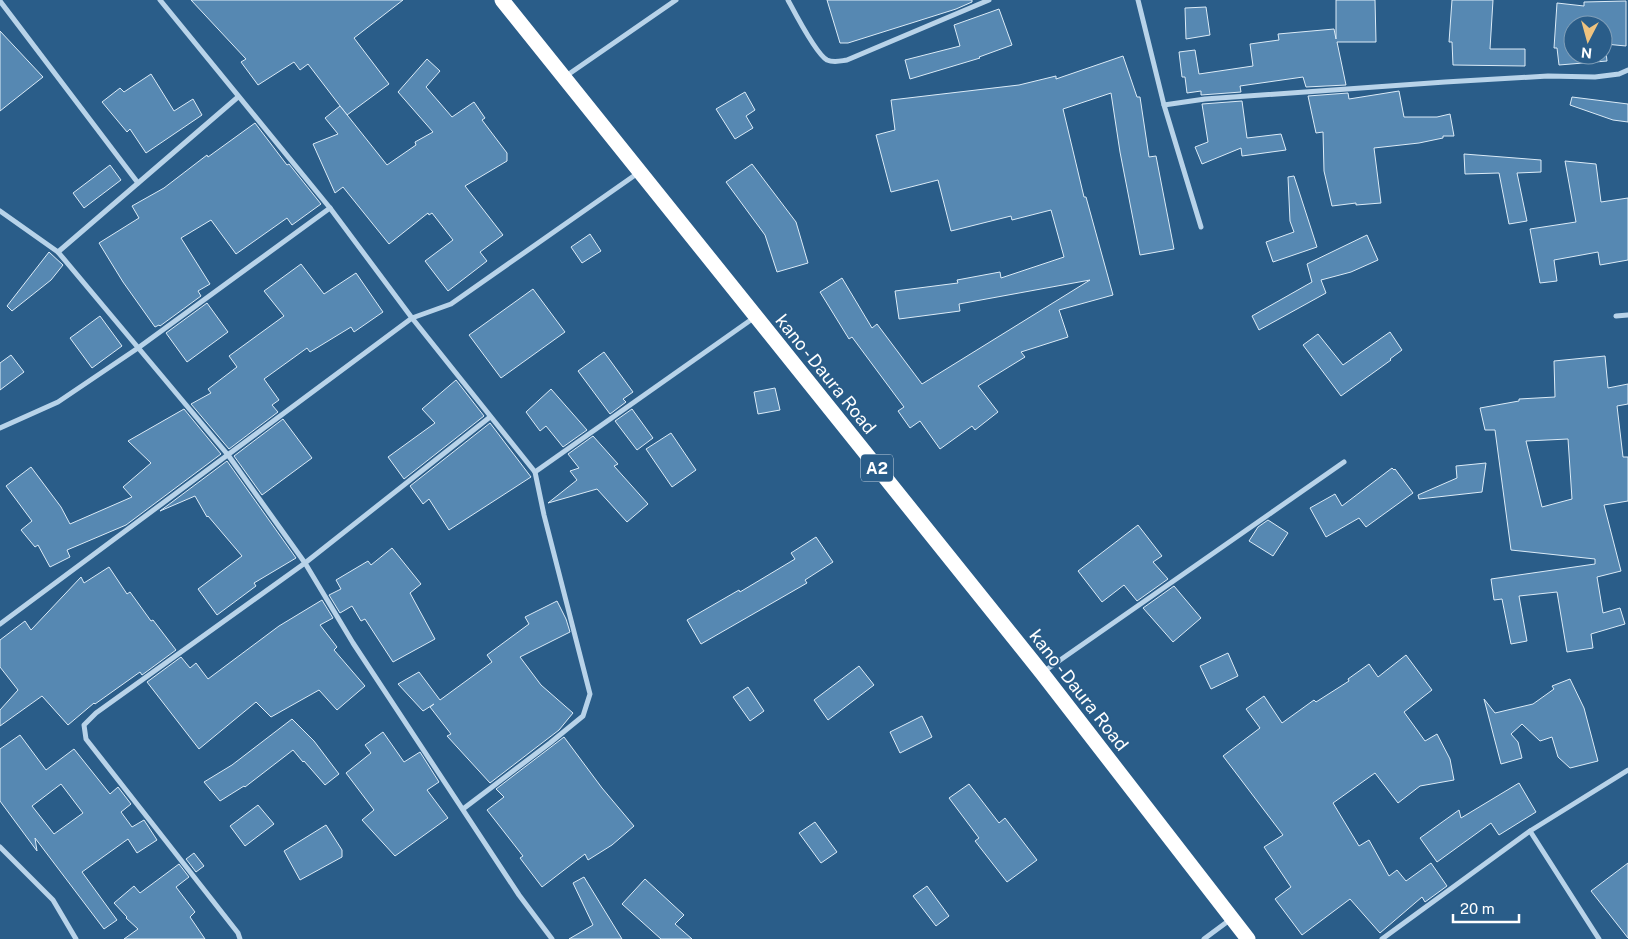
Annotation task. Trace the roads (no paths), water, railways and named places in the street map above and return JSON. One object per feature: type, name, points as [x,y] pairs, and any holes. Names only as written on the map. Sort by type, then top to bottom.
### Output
[{"type":"highway","name":"kano - Daura Road","points":[[502,0],[1042,672],[1248,939]]},
{"type":"street","points":[[160,0],[330,208],[412,318],[534,472],[590,694],[583,716],[463,809]]},
{"type":"street","points":[[563,78],[676,0]]},
{"type":"street","points":[[788,0],[818,52],[826,59],[835,62],[847,60],[988,0]]},
{"type":"street","points":[[1138,0],[1164,106],[1201,227]]},
{"type":"street","points":[[0,1],[138,183]]},
{"type":"street","points":[[1164,106],[1205,99],[1445,82],[1548,76],[1595,77],[1619,74],[1628,70]]},
{"type":"street","points":[[58,252],[238,97]]},
{"type":"street","points":[[0,624],[412,318],[451,304],[640,172]]},
{"type":"street","points":[[0,428],[58,402],[138,348],[330,208]]},
{"type":"street","points":[[0,211],[58,252],[228,455],[305,563],[353,643],[519,895],[552,939]]},
{"type":"street","points":[[0,219],[6,214]]},
{"type":"street","points":[[1616,316],[1628,315]]},
{"type":"street","points":[[534,472],[755,316]]},
{"type":"street","points":[[240,939],[238,933],[86,739],[84,725],[96,713],[305,563],[490,416]]},
{"type":"street","points":[[1042,672],[1344,462]]},
{"type":"street","points":[[1382,939],[1530,831],[1628,770]]},
{"type":"street","points":[[1530,831],[1599,939]]},
{"type":"street","points":[[0,846],[53,900],[76,939]]},
{"type":"street","points":[[1204,939],[1232,919]]}]
